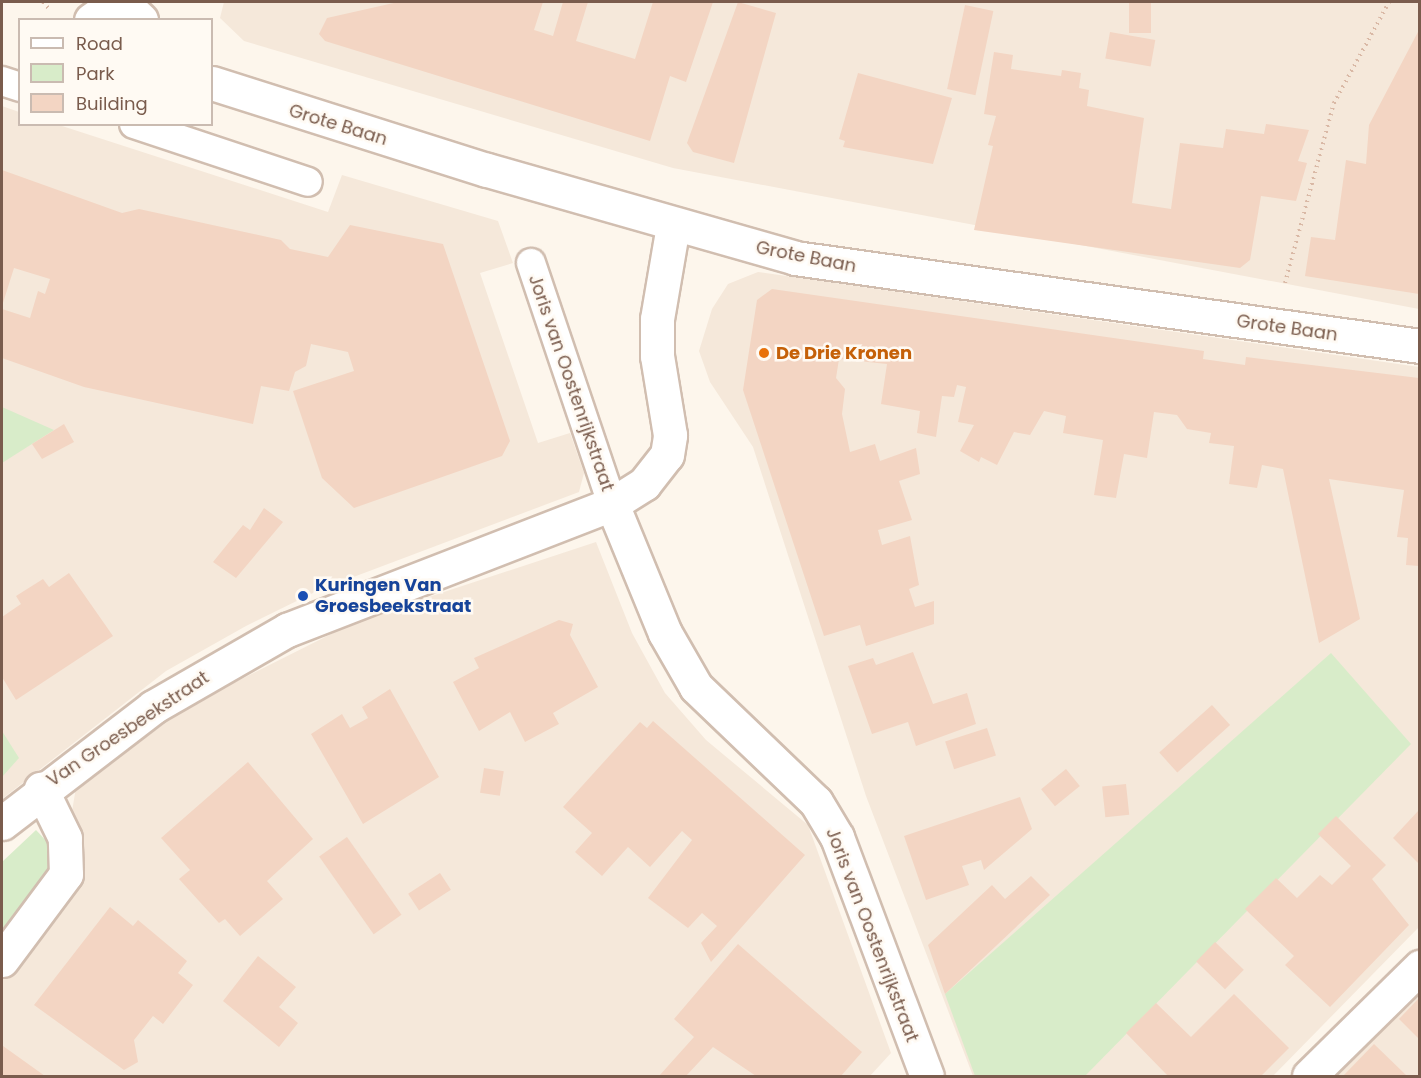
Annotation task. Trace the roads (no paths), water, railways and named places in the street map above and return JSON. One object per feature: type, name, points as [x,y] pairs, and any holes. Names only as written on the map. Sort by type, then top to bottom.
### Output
[{"type":"street","points":[[69,2],[84,18]]},
{"type":"street","points":[[94,18],[117,2]]},
{"type":"street","points":[[122,2],[139,18]]},
{"type":"street","name":"Grote Baan","points":[[213,82],[673,225],[795,258],[1419,346]]},
{"type":"street","name":"Joris van Oostenrijkstraat","points":[[673,225],[657,319],[657,356],[670,435],[667,455],[644,484],[612,504],[665,633],[696,687],[816,802],[837,837],[927,1077]]},
{"type":"street","name":"Van Groesbeekstraat","points":[[2,823],[41,789],[153,707],[287,630],[612,504]]},
{"type":"street","name":"Van Groesbeekstraat","points":[[2,960],[66,874],[65,838],[41,789]]},
{"type":"street","points":[[1310,1077],[1419,967]]},
{"type":"lane","points":[[2,81],[18,86]]},
{"type":"lane","points":[[140,126],[308,182]]},
{"type":"lane","name":"Joris van Oostenrijkstraat","points":[[531,263],[612,504]]},
{"type":"place","name":"De Drie Kronen","points":[[764,353]]},
{"type":"place","name":"Kuringen Van Groesbeekstraat","points":[[303,596]]}]
